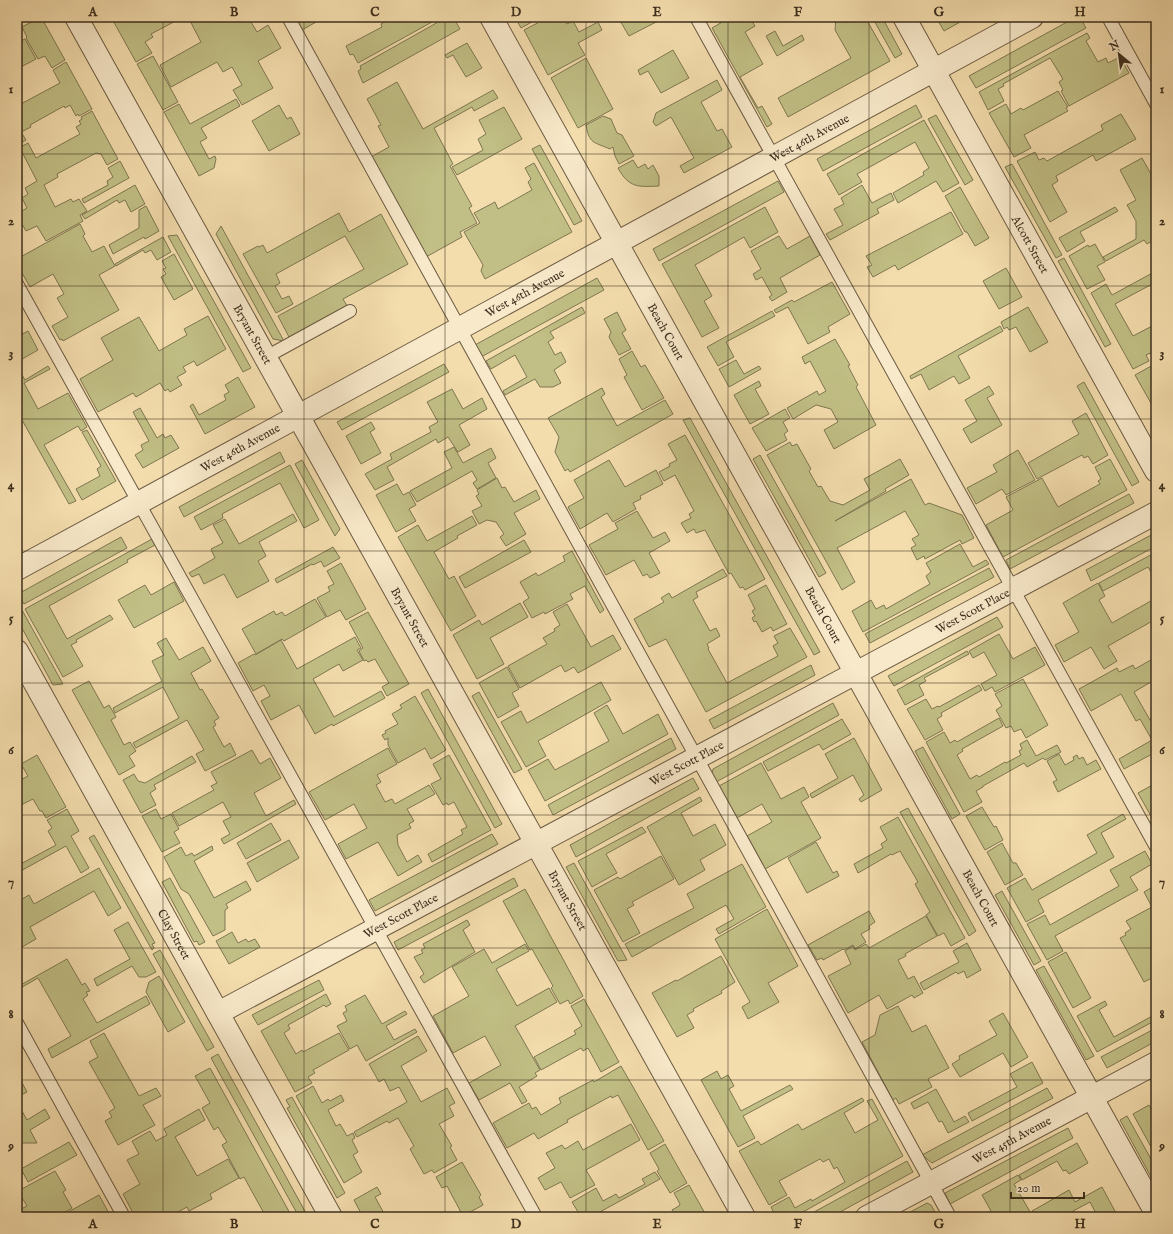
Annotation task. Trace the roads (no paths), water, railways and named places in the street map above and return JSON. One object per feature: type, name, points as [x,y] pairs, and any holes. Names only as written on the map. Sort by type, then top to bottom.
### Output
[{"type":"street","name":"Bryant Street","points":[[76,17],[744,1217]]},
{"type":"street","name":"Beach Court","points":[[491,17],[1156,1214]]},
{"type":"street","name":"Alcott Street","points":[[904,17],[1156,471]]},
{"type":"street","name":"West 46th Avenue","points":[[17,569],[1032,17]]},
{"type":"street","name":"West Scott Place","points":[[218,1012],[1156,513]]},
{"type":"street","name":"Clay Street","points":[[17,651],[331,1217]]},
{"type":"street","name":"West 45th Avenue","points":[[867,1217],[1156,1062]]},
{"type":"lane","points":[[288,17],[950,1217]]},
{"type":"lane","points":[[696,17],[1156,847]]},
{"type":"lane","points":[[1108,17],[1156,104]]},
{"type":"lane","points":[[17,284],[536,1217]]},
{"type":"lane","points":[[266,357],[350,311]]},
{"type":"lane","points":[[17,1023],[124,1217]]}]
